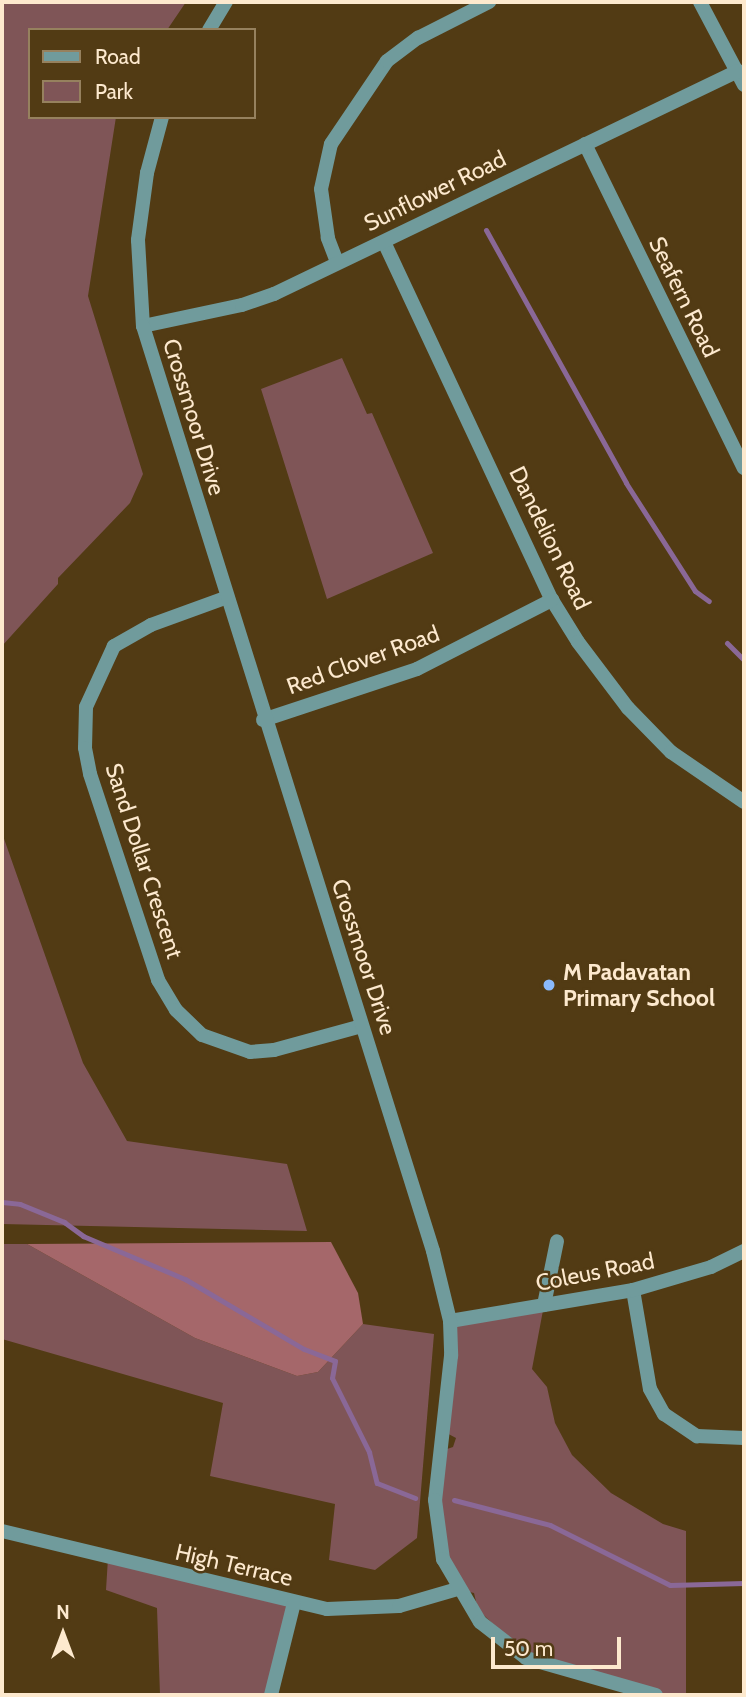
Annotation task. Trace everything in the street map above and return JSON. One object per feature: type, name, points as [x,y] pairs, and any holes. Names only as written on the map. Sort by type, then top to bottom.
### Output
[{"type":"street","points":[[210,28],[226,2]]},
{"type":"street","points":[[337,262],[325,226],[321,189],[331,144],[387,61],[418,38],[489,2]]},
{"type":"street","points":[[701,2],[744,85]]},
{"type":"street","name":"Sunflower Road","points":[[144,326],[242,306],[384,242],[738,71]]},
{"type":"street","name":"Crossmoor Drive","points":[[161,119],[147,173],[138,240],[144,326],[263,720],[433,1251],[450,1321],[451,1375],[436,1527],[443,1559],[457,1588],[480,1622],[526,1658],[656,1695]]},
{"type":"street","name":"Seafern Road","points":[[585,144],[744,468]]},
{"type":"street","name":"Dandelion Road","points":[[384,242],[552,600],[628,708],[671,752],[744,803]]},
{"type":"street","name":"Sand Dollar Crescent","points":[[225,598],[151,625],[114,646],[86,707],[85,748],[90,774],[158,980],[176,1010],[202,1035],[250,1052],[274,1050],[362,1026]]},
{"type":"street","name":"Red Clover Road","points":[[263,720],[417,669],[552,600]]},
{"type":"street","points":[[544,1306],[557,1241]]},
{"type":"street","name":"Coleus Road","points":[[450,1321],[633,1290],[711,1268],[744,1251]]},
{"type":"street","points":[[633,1290],[649,1389],[664,1414],[697,1436],[744,1438]]},
{"type":"street","name":"High Terrace","points":[[2,1531],[294,1603],[351,1611],[378,1609],[457,1588]]},
{"type":"street","points":[[271,1695],[294,1603]]},
{"type":"green space","points":[[2,2],[186,2],[168,28],[28,28],[28,119],[116,119],[88,296],[143,474],[130,503],[58,578],[58,584],[2,646]]},
{"type":"green space","points":[[342,358],[367,414],[372,413],[433,553],[327,599],[261,389]]},
{"type":"green space","points":[[2,833],[83,1063],[127,1141],[287,1164],[307,1231],[2,1224]]},
{"type":"green space","points":[[2,1244],[27,1244],[195,1338],[297,1376],[318,1372],[363,1324],[434,1334],[417,1538],[375,1570],[329,1560],[335,1504],[210,1476],[223,1403],[2,1339]]},
{"type":"green space","points":[[544,1305],[532,1369],[547,1387],[555,1423],[572,1455],[611,1493],[663,1524],[686,1531],[686,1695],[656,1695],[558,1671],[513,1642],[478,1610],[474,1593],[457,1589],[436,1544],[438,1452],[453,1447],[456,1438],[441,1430],[450,1321]]},
{"type":"green space","points":[[108,1558],[294,1603],[271,1695],[160,1695],[157,1608],[106,1590]]},
{"type":"shaded area","points":[[331,1242],[358,1293],[363,1324],[318,1372],[297,1376],[195,1338],[27,1244]]},
{"type":"waterway","points":[[486,230],[626,483],[695,591],[709,601]]},
{"type":"waterway","points":[[727,643],[744,660]]},
{"type":"waterway","points":[[2,1202],[20,1204],[64,1222],[83,1236],[185,1279],[304,1349],[335,1361],[332,1378],[369,1452],[377,1483],[415,1498]]},
{"type":"waterway","points":[[454,1500],[550,1525],[670,1585],[744,1583]]},
{"type":"place","name":"M Padavatan Primary School","points":[[549,985]]}]
